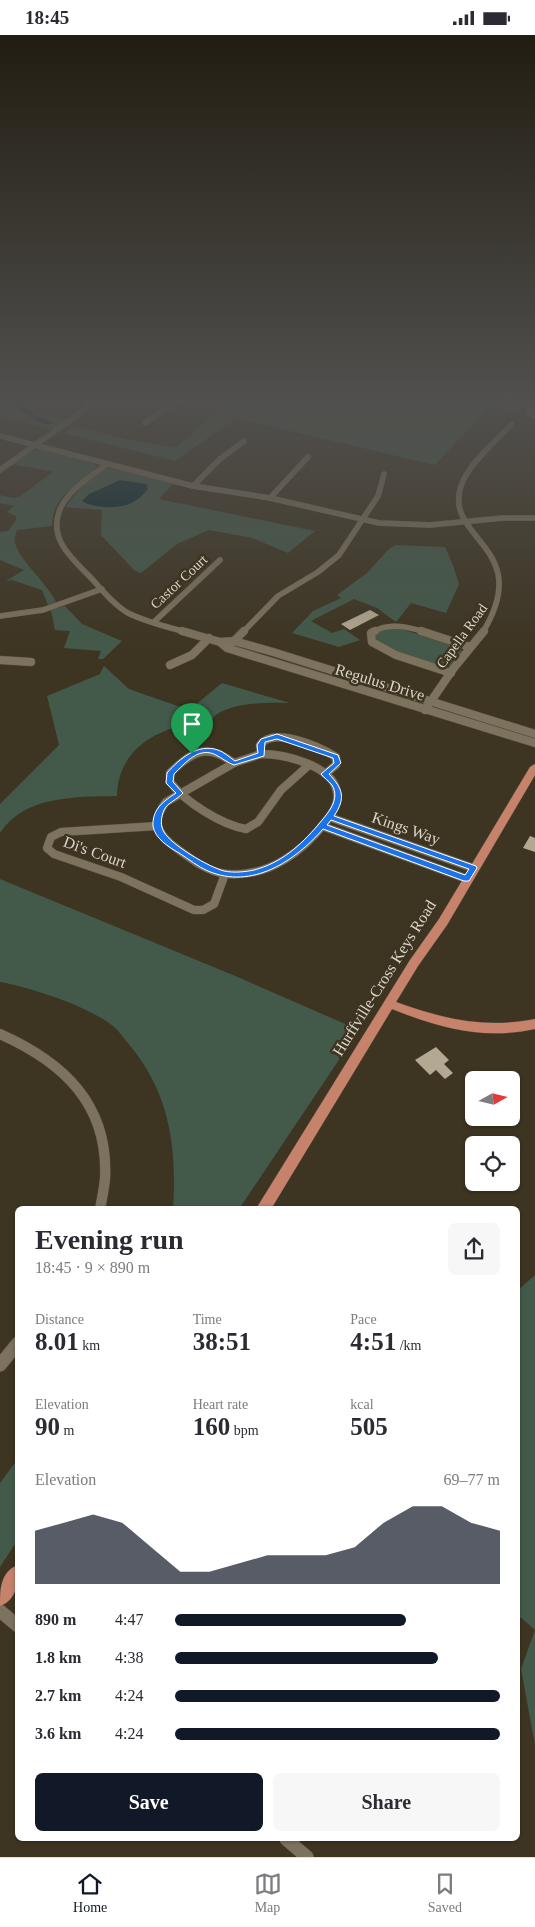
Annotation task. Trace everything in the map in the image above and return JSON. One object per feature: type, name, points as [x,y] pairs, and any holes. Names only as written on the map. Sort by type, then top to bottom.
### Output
[{"type":"main road","name":"Hurffville-Cross Keys Road","points":[[265,1206],[377,1024],[443,922],[473,868],[535,767]]},
{"type":"main road","points":[[390,1004],[430,1019]]},
{"type":"main road","points":[[377,1024],[397,1015],[413,1015],[452,1025],[497,1030],[535,1024]]},
{"type":"main road","points":[[0,1598],[15,1577]]},
{"type":"street","name":"Regulus Drive","points":[[80,483],[66,497],[58,517],[59,540],[65,551],[126,611],[220,642],[227,648],[535,743]]},
{"type":"street","points":[[181,483],[270,498],[363,521],[414,526],[503,518],[535,518]]},
{"type":"street","points":[[193,486],[196,483]]},
{"type":"street","points":[[270,498],[284,483]]},
{"type":"street","points":[[227,648],[278,596],[318,572],[335,558],[363,521],[378,497],[382,483]]},
{"type":"street","name":"Capella Road","points":[[426,710],[498,609],[503,595],[504,581],[502,568],[496,555],[466,521],[459,503],[462,483]]},
{"type":"street","name":"Castor Court","points":[[155,621],[220,560]]},
{"type":"street","points":[[0,616],[43,610],[102,589]]},
{"type":"street","points":[[451,673],[388,652],[372,641],[371,633],[379,627],[394,625],[470,647]]},
{"type":"street","points":[[170,665],[192,655],[209,638]]},
{"type":"street","name":"Regulus Drive","points":[[220,642],[234,641],[432,701],[535,735]]},
{"type":"street","points":[[0,660],[31,662]]},
{"type":"street","points":[[485,729],[491,720]]},
{"type":"street","points":[[261,754],[260,745],[266,739],[273,737],[285,738],[336,757],[337,763],[335,767],[325,774]]},
{"type":"street","points":[[234,763],[216,752],[206,750],[192,754],[173,770],[169,776],[170,783],[180,793],[230,825],[240,829],[248,829],[260,822],[283,788],[309,765]]},
{"type":"street","points":[[261,754],[287,756],[309,765],[325,774],[336,785],[339,796],[336,806],[322,826],[304,846],[282,861],[253,873],[225,874],[204,866],[169,843],[161,835],[157,826],[160,808],[180,793],[234,763],[261,754]]},
{"type":"street","name":"Kings Way","points":[[329,817],[473,868]]},
{"type":"street","name":"Di's Court","points":[[157,826],[61,832],[52,837],[47,843],[48,848],[54,854],[121,877],[194,910],[204,910],[214,905],[225,874]]},
{"type":"street","name":"Kings Way","points":[[322,826],[467,879]]},
{"type":"street","points":[[0,1033],[23,1042],[48,1057],[68,1075],[85,1097],[97,1120],[104,1151],[106,1181],[101,1206]]},
{"type":"street","points":[[0,1365],[15,1347]]},
{"type":"street","points":[[0,1611],[15,1624]]},
{"type":"street","points":[[288,1841],[307,1857]]},
{"type":"green space","points":[[38,483],[78,483],[61,498],[56,506],[52,526],[17,530],[15,542],[21,556],[56,602],[48,605],[42,590],[12,580],[6,581],[24,570],[0,560],[0,532],[8,531],[16,520],[16,516],[7,512],[14,506],[0,503],[0,495],[14,498],[19,497]]},
{"type":"green space","points":[[174,483],[159,499],[315,531],[288,553],[252,538],[209,530],[177,544],[141,573],[134,570],[101,535],[102,510],[66,507],[85,484]]},
{"type":"green space","points":[[395,545],[445,547],[459,584],[446,613],[411,603],[396,622],[377,608],[354,599],[311,621],[332,633],[344,629],[360,640],[339,647],[292,633],[313,611],[341,598],[337,595],[367,573]]},
{"type":"green space","points":[[65,606],[82,624],[122,641],[103,659],[98,659],[101,651],[64,648],[70,631],[55,630],[51,610]]},
{"type":"green space","points":[[382,629],[401,629],[457,646],[462,651],[451,666],[443,667],[424,663],[377,642],[376,633]]},
{"type":"green space","points":[[104,666],[129,689],[189,710],[222,683],[290,703],[259,703],[235,707],[216,715],[211,721],[194,723],[162,732],[135,750],[119,778],[117,796],[69,798],[37,805],[23,811],[0,833],[0,804],[59,745],[47,696],[100,674]]},
{"type":"green space","points":[[0,879],[233,975],[359,1030],[241,1206],[173,1206],[174,1165],[168,1123],[155,1084],[131,1047],[116,1028],[75,1005],[43,993],[0,982]]},
{"type":"green space","points":[[535,1275],[535,1630],[520,1617],[520,1288]]},
{"type":"green space","points":[[15,1463],[15,1544],[0,1567],[0,1483]]},
{"type":"green space","points":[[535,1630],[535,1745],[521,1669]]},
{"type":"water","points":[[113,483],[146,484],[148,489],[137,500],[124,506],[98,506],[82,501],[89,494]]},
{"type":"building","points":[[370,610],[379,615],[350,630],[341,624]]},
{"type":"building","points":[[530,836],[535,838],[535,852],[523,848]]},
{"type":"building","points":[[436,1047],[449,1060],[444,1064],[453,1073],[445,1079],[436,1070],[430,1075],[415,1060]]},
{"type":"route","points":[[192,754],[170,773],[170,783],[180,793],[160,808],[157,826],[161,835],[169,843],[210,869],[225,874],[238,874],[253,873],[270,867],[294,855],[313,837],[329,817],[473,868],[467,879],[322,826],[329,817],[335,808],[339,798],[336,785],[325,774],[335,767],[337,763],[336,757],[332,754],[277,737],[269,737],[263,741],[260,745],[261,754],[234,763],[216,752],[206,750],[192,754]]}]
